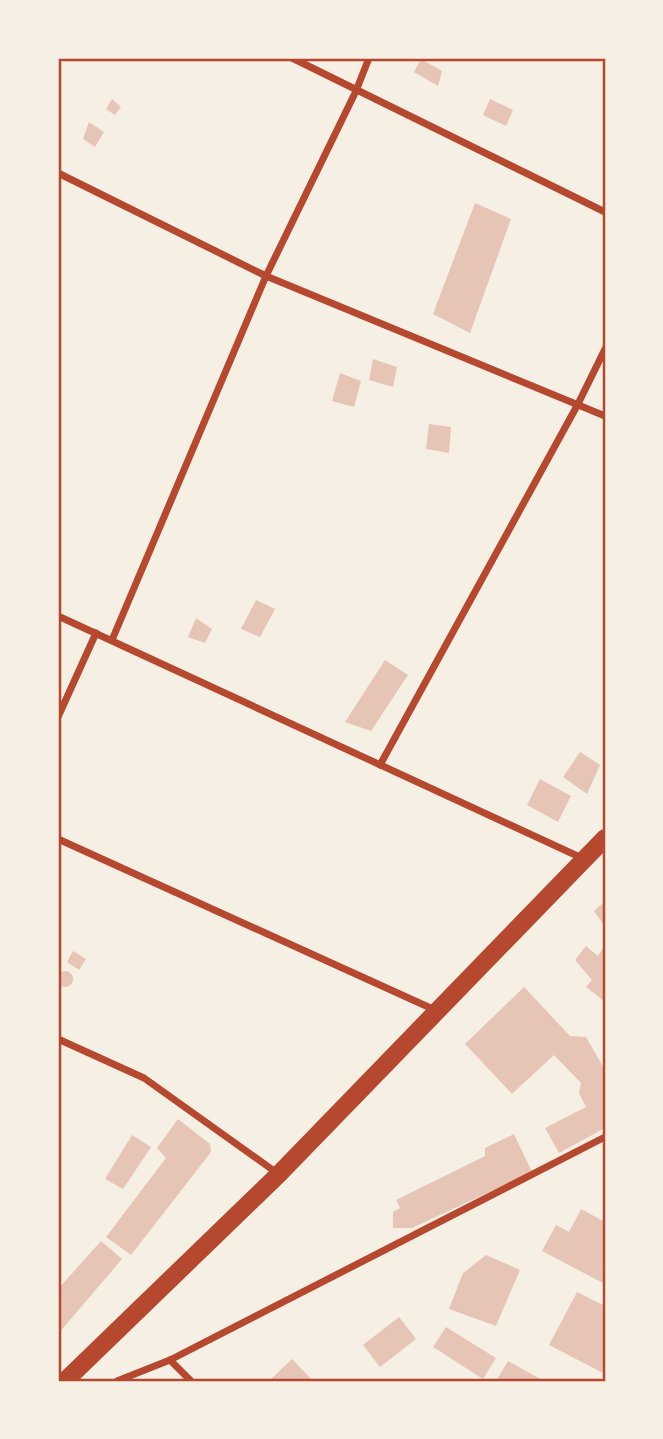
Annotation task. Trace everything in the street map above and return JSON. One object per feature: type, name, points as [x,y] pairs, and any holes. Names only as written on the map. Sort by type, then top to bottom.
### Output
[{"type":"main road","points":[[65,1381],[279,1174],[605,838]]},
{"type":"street","points":[[292,58],[356,92],[605,212]]},
{"type":"street","points":[[112,640],[267,276],[356,92],[369,58]]},
{"type":"street","points":[[58,173],[267,276],[605,416]]},
{"type":"street","points":[[380,765],[578,404],[605,349]]},
{"type":"street","points":[[58,616],[584,859]]},
{"type":"street","points":[[58,717],[96,633]]},
{"type":"street","points":[[58,839],[439,1012]]},
{"type":"street","points":[[58,1039],[144,1079],[279,1174]]},
{"type":"street","points":[[117,1381],[170,1360],[605,1137]]},
{"type":"street","points":[[170,1360],[191,1381]]},
{"type":"building","points":[[421,59],[442,71],[438,86],[414,72]]},
{"type":"building","points":[[112,99],[121,107],[115,115],[106,109]]},
{"type":"building","points":[[490,99],[513,110],[506,126],[483,115]]},
{"type":"building","points":[[89,122],[104,132],[95,147],[83,139]]},
{"type":"building","points":[[475,203],[511,219],[470,333],[433,314]]},
{"type":"building","points":[[373,359],[397,367],[393,387],[369,380]]},
{"type":"building","points":[[340,373],[361,381],[354,407],[332,401]]},
{"type":"building","points":[[429,424],[451,427],[449,453],[426,449]]},
{"type":"building","points":[[256,600],[275,609],[260,637],[241,629]]},
{"type":"building","points":[[196,618],[212,629],[205,643],[188,637]]},
{"type":"building","points":[[385,660],[408,675],[371,731],[345,722]]},
{"type":"building","points":[[580,752],[600,765],[587,794],[563,777]]},
{"type":"building","points":[[540,779],[571,796],[558,822],[527,805]]},
{"type":"building","points":[[605,901],[605,927],[594,911]]},
{"type":"building","points":[[605,945],[605,1002],[586,987],[592,980],[575,960],[586,946],[598,956]]},
{"type":"building","points":[[73,951],[86,959],[79,970],[67,962]]},
{"type":"building","points":[[62,971],[68,971],[73,979],[71,985],[62,987],[57,982],[57,976]]},
{"type":"building","points":[[524,987],[570,1036],[586,1037],[605,1070],[605,1128],[559,1153],[545,1128],[586,1107],[579,1093],[581,1083],[554,1055],[512,1094],[465,1044]]},
{"type":"building","points":[[178,1119],[210,1144],[211,1152],[131,1255],[106,1237],[166,1158],[157,1148]]},
{"type":"building","points":[[514,1134],[532,1172],[412,1228],[393,1228],[393,1212],[400,1208],[396,1200],[485,1156],[485,1148]]},
{"type":"building","points":[[132,1135],[151,1147],[123,1189],[105,1179]]},
{"type":"building","points":[[581,1209],[605,1222],[605,1284],[542,1251],[556,1225],[569,1232]]},
{"type":"building","points":[[101,1241],[122,1259],[58,1334],[58,1289]]},
{"type":"building","points":[[486,1255],[520,1270],[496,1326],[449,1309],[463,1273]]},
{"type":"building","points":[[577,1292],[605,1306],[603,1373],[549,1345]]},
{"type":"building","points":[[399,1317],[416,1339],[380,1367],[363,1345]]},
{"type":"building","points":[[446,1327],[496,1358],[483,1379],[433,1347]]},
{"type":"building","points":[[292,1359],[313,1381],[269,1381]]},
{"type":"building","points":[[508,1361],[544,1381],[496,1381]]}]
